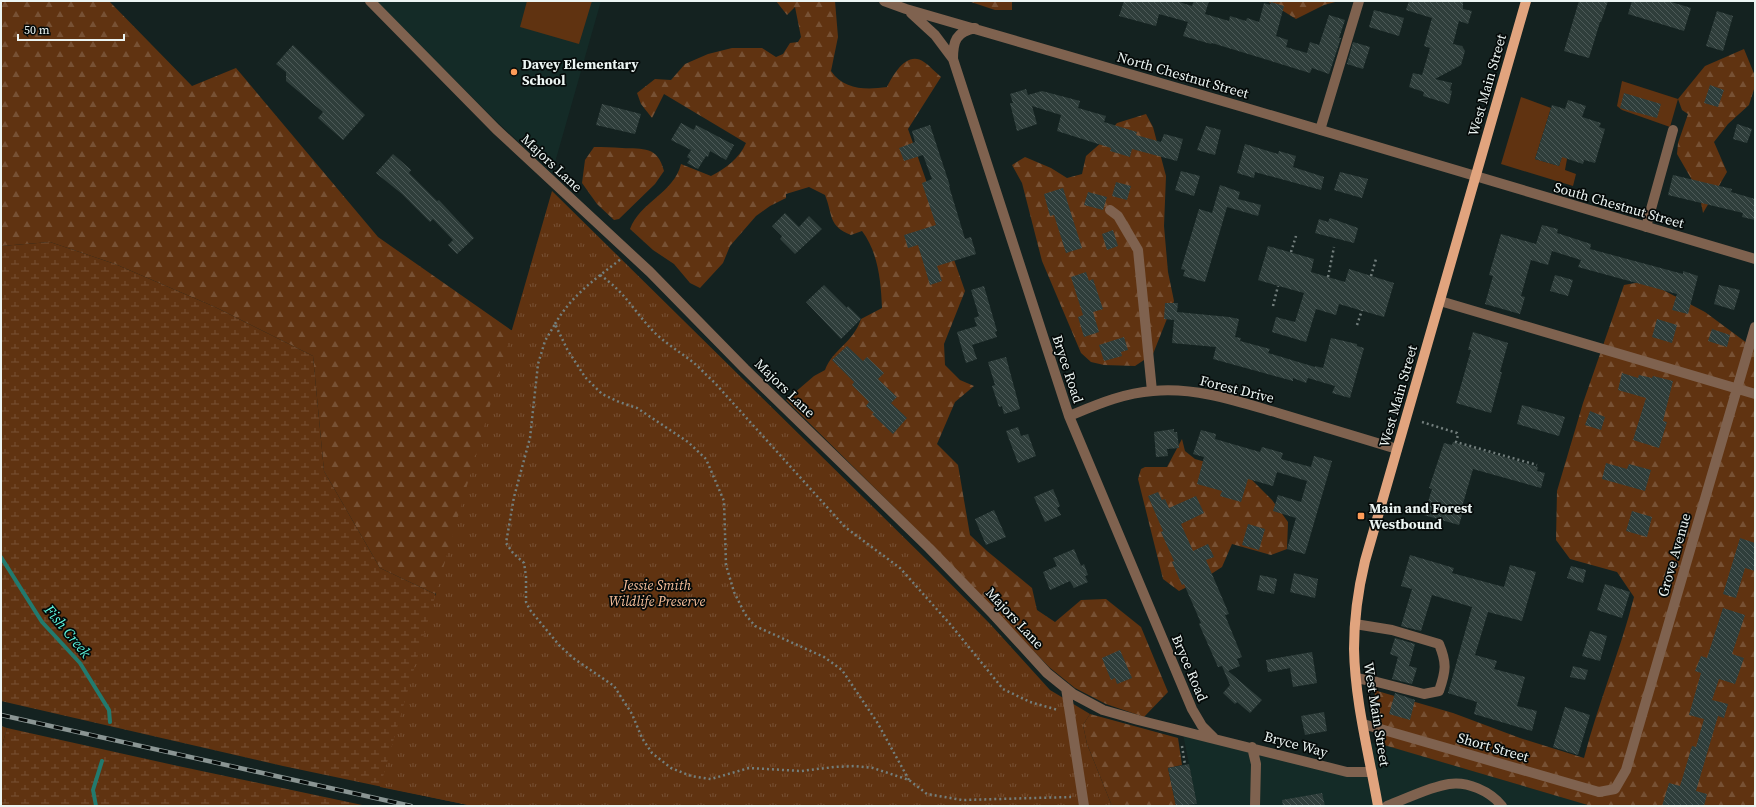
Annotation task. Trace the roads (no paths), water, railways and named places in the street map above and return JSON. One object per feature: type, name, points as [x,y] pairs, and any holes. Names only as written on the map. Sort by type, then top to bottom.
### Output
[{"type":"main road","name":"West Main Street","points":[[1378,806],[1356,678],[1355,624],[1359,590],[1365,561],[1526,1]]},
{"type":"street","name":"Majors Lane","points":[[370,1],[500,133],[650,272],[745,370],[934,553],[1047,673],[1066,688],[1104,710],[1138,720],[1214,738]]},
{"type":"street","name":"North Chestnut Street","points":[[884,1],[906,9],[975,28],[1475,177]]},
{"type":"street","points":[[1320,130],[1359,1]]},
{"type":"street","name":"Bryce Road","points":[[906,9],[935,35],[953,59],[1068,416],[1192,709],[1202,726],[1214,738]]},
{"type":"street","points":[[953,59],[955,41],[959,34],[966,30],[975,28]]},
{"type":"street","points":[[1646,227],[1673,130]]},
{"type":"street","name":"South Chestnut Street","points":[[1475,177],[1755,259]]},
{"type":"street","points":[[1110,210],[1118,216],[1138,250],[1152,391]]},
{"type":"street","points":[[1440,301],[1755,394]]},
{"type":"street","name":"Grove Avenue","points":[[1615,789],[1626,770],[1755,327]]},
{"type":"street","name":"Forest Drive","points":[[1068,416],[1116,398],[1152,391],[1195,392],[1216,396],[1397,449]]},
{"type":"street","points":[[1355,624],[1392,630],[1439,644],[1446,660],[1445,676],[1439,691],[1424,694],[1356,678]]},
{"type":"street","points":[[1066,688],[1084,806]]},
{"type":"street","name":"Short Street","points":[[1363,724],[1599,792],[1615,789]]},
{"type":"street","name":"Bryce Way","points":[[1214,738],[1347,772],[1372,772]]},
{"type":"street","points":[[1252,747],[1256,764],[1255,806]]},
{"type":"street","points":[[1387,806],[1449,784],[1462,784],[1489,794],[1502,806]]},
{"type":"waterway","name":"Fish Creek","points":[[1,557],[42,622],[80,663],[109,710],[110,722]]},
{"type":"waterway","name":"Fish Creek","points":[[96,806],[93,790],[102,761]]},
{"type":"railway","points":[[1,715],[411,806]]},
{"type":"place","name":"Davey Elementary School","points":[[514,72]]},
{"type":"place","name":"Main and Forest Westbound","points":[[1361,516]]},
{"type":"park label","name":"Jessie Smith Wildlife Preserve","points":[[657,594]]}]
